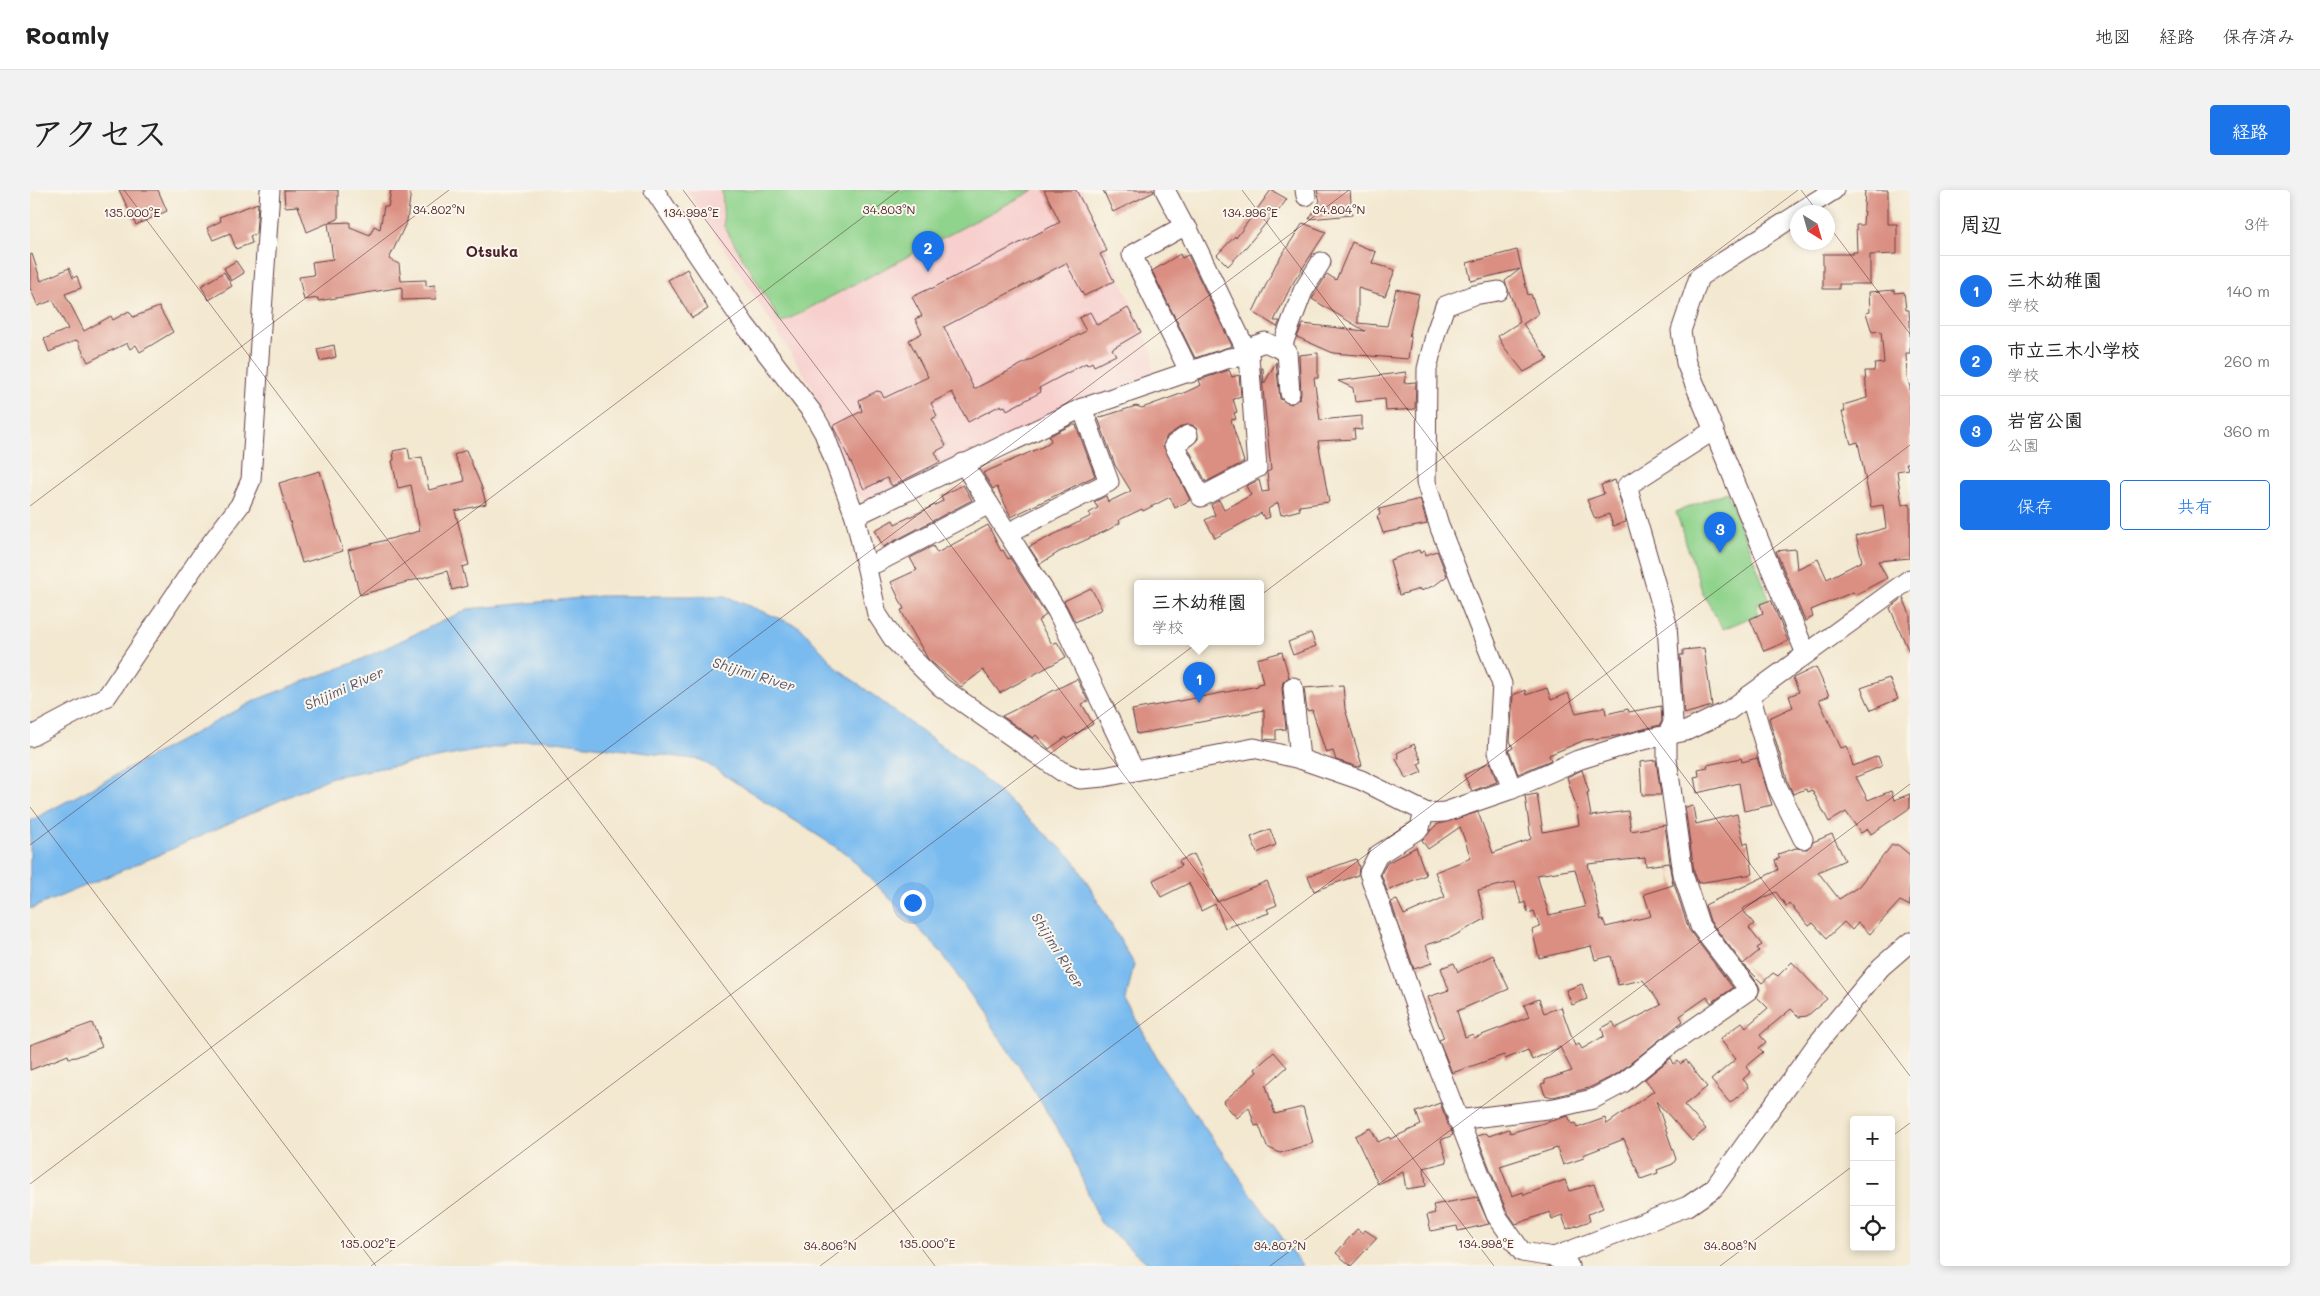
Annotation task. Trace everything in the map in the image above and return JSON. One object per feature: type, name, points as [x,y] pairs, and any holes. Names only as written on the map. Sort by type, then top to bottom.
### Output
[{"type":"street","points":[[30,737],[107,696],[200,558],[240,505],[251,480],[270,190]]},
{"type":"street","points":[[654,190],[745,325],[812,412],[824,433],[855,516],[876,614],[896,642],[940,687],[1061,771],[1080,779],[1104,777],[1254,748],[1300,759],[1360,780],[1424,812],[1445,812],[1512,788],[1578,760],[1639,741],[1667,736],[1728,711],[1910,579]]},
{"type":"street","points":[[1166,190],[1184,226],[1188,229],[1247,352],[1257,468],[1201,497],[1174,445],[1188,435]]},
{"type":"street","points":[[1811,205],[1834,190]]},
{"type":"street","points":[[1790,218],[1699,277],[1681,331],[1686,363],[1806,654]]},
{"type":"street","points":[[1184,226],[1132,255],[1190,373]]},
{"type":"street","points":[[1281,349],[1303,292],[1321,262]]},
{"type":"street","points":[[1498,291],[1474,295],[1445,306],[1436,332],[1427,369],[1426,482],[1440,528],[1502,684],[1498,752],[1512,788]]},
{"type":"street","points":[[855,516],[1082,408],[1190,373],[1247,352],[1265,342],[1287,352],[1290,393]]},
{"type":"street","points":[[1008,532],[1109,482],[1082,408]]},
{"type":"street","points":[[1457,1120],[1555,1108],[1593,1099],[1623,1083],[1666,1048],[1749,990],[1700,926],[1683,874],[1667,760],[1667,736],[1673,723],[1667,624],[1627,486],[1714,430]]},
{"type":"street","points":[[963,463],[1057,611],[1134,770]]},
{"type":"street","points":[[866,565],[876,563],[989,504]]},
{"type":"street","points":[[1293,688],[1300,759]]},
{"type":"street","points":[[1750,695],[1777,786],[1803,839]]},
{"type":"street","points":[[1424,812],[1420,828],[1378,855],[1369,873],[1457,1120],[1496,1215],[1522,1252],[1562,1262],[1680,1209],[1714,1188],[1817,1044],[1881,967],[1910,942]]},
{"type":"shaded area","points":[[687,190],[1082,190],[1153,354],[1153,373],[870,501],[857,494],[812,387]]},
{"type":"green space","points":[[722,190],[1034,190],[781,323],[724,226]]},
{"type":"green space","points":[[1727,492],[1769,598],[1756,605],[1759,614],[1723,629],[1703,594],[1676,512]]},
{"type":"water","name":"Shijimi River","points":[[600,596],[725,596],[800,627],[837,668],[981,776],[1074,860],[1134,964],[1126,1000],[1160,1064],[1302,1266],[1151,1266],[1100,1222],[1070,1150],[1021,1069],[942,953],[848,855],[701,760],[541,739],[332,777],[154,857],[30,909],[30,821],[258,699],[358,661],[468,609]]},
{"type":"building","points":[[119,190],[158,190],[167,211],[136,225]]},
{"type":"building","points":[[284,190],[338,190],[338,219],[329,223],[350,222],[350,227],[370,235],[374,226],[380,229],[384,206],[388,207],[391,190],[411,190],[407,221],[389,259],[399,264],[401,281],[426,280],[426,286],[435,285],[436,299],[402,300],[402,287],[318,301],[318,298],[304,300],[299,277],[314,275],[312,262],[333,259],[328,223],[307,232],[298,206],[285,207]]},
{"type":"building","points":[[1044,190],[1076,190],[1107,251],[1100,254],[1114,281],[1084,296],[1066,263],[944,327],[974,389],[1086,331],[1079,318],[1090,312],[1097,325],[1128,308],[1141,332],[1112,349],[1116,355],[1094,366],[1092,362],[1087,365],[1086,363],[1039,388],[1041,392],[1007,410],[1005,406],[1002,407],[1001,405],[968,422],[952,392],[931,403],[937,416],[932,419],[946,446],[935,452],[940,462],[892,486],[887,478],[864,489],[833,426],[862,411],[859,400],[877,391],[881,392],[884,398],[928,377],[909,340],[922,333],[915,319],[922,316],[912,297],[1060,222]]},
{"type":"building","points":[[1103,190],[1154,190],[1154,192],[1113,212]]},
{"type":"building","points":[[1271,190],[1287,199],[1274,217],[1272,216],[1228,266],[1217,255],[1235,236],[1236,238]]},
{"type":"building","points":[[1317,190],[1350,190],[1352,215],[1309,219],[1320,201]]},
{"type":"building","points":[[1865,190],[1888,190],[1888,224],[1897,224],[1897,254],[1870,255],[1870,284],[1839,284],[1839,289],[1823,289],[1823,254],[1853,254],[1853,252],[1857,252],[1856,225],[1863,225]]},
{"type":"building","points":[[258,203],[256,234],[250,236],[252,243],[236,249],[230,233],[213,240],[207,228],[221,221],[219,217]]},
{"type":"building","points":[[1303,223],[1326,232],[1291,286],[1274,321],[1280,321],[1277,327],[1253,312],[1276,264]]},
{"type":"building","points":[[1352,242],[1376,252],[1372,263],[1395,270],[1385,296],[1358,288],[1358,323],[1387,326],[1396,289],[1419,294],[1409,337],[1411,338],[1408,359],[1333,353],[1297,337],[1303,324],[1365,331],[1312,299],[1327,274],[1336,280]]},
{"type":"building","points":[[1517,250],[1528,295],[1531,294],[1538,314],[1523,324],[1548,359],[1524,372],[1504,347],[1498,336],[1520,322],[1505,281],[1520,269],[1471,281],[1467,263]]},
{"type":"building","points":[[32,254],[41,281],[69,268],[73,278],[77,276],[81,288],[65,294],[84,331],[111,316],[113,320],[129,311],[133,317],[159,307],[173,332],[140,352],[136,345],[130,349],[127,343],[88,362],[77,340],[49,352],[44,339],[68,329],[53,300],[38,306],[30,288],[30,255]]},
{"type":"building","points":[[1180,254],[1182,258],[1188,255],[1232,346],[1195,358],[1152,271]]},
{"type":"building","points":[[236,261],[244,273],[231,281],[224,268]]},
{"type":"building","points":[[687,269],[708,309],[692,318],[668,280]]},
{"type":"building","points":[[224,272],[232,286],[209,300],[201,286]]},
{"type":"building","points":[[1895,290],[1895,293],[1904,292],[1910,323],[1910,353],[1906,353],[1907,377],[1910,387],[1910,463],[1906,463],[1908,469],[1897,471],[1902,505],[1910,503],[1910,558],[1878,561],[1887,578],[1855,595],[1853,592],[1811,610],[1813,617],[1805,621],[1776,551],[1795,549],[1797,569],[1818,559],[1827,579],[1862,561],[1856,536],[1886,528],[1883,505],[1871,507],[1858,442],[1851,444],[1842,412],[1845,412],[1843,405],[1867,398],[1865,371],[1874,371],[1875,364],[1884,363],[1881,331],[1872,332],[1866,313],[1870,312],[1869,292]]},
{"type":"building","points":[[334,345],[336,357],[320,361],[317,349]]},
{"type":"building","points":[[1318,353],[1318,378],[1314,378],[1320,420],[1362,416],[1362,430],[1354,429],[1355,439],[1318,441],[1329,502],[1299,506],[1300,510],[1281,515],[1278,503],[1268,509],[1270,517],[1265,519],[1261,513],[1215,538],[1205,520],[1215,515],[1211,505],[1219,500],[1224,510],[1251,495],[1246,486],[1259,480],[1262,492],[1269,491],[1267,472],[1271,470],[1261,368],[1263,368],[1264,384],[1276,362],[1280,399],[1291,404],[1300,398],[1301,393],[1299,355]]},
{"type":"building","points":[[1229,370],[1232,377],[1239,375],[1241,396],[1233,399],[1237,412],[1234,413],[1236,419],[1231,420],[1244,462],[1206,482],[1188,448],[1198,439],[1197,429],[1192,425],[1182,426],[1167,436],[1163,445],[1190,500],[1175,508],[1170,497],[1143,511],[1142,509],[1119,520],[1120,523],[1108,530],[1059,552],[1040,564],[1029,547],[1091,516],[1089,513],[1098,508],[1094,502],[1106,496],[1108,502],[1131,491],[1115,465],[1098,418],[1136,406],[1142,408],[1186,392],[1201,385],[1199,380]]},
{"type":"building","points":[[1406,372],[1404,383],[1416,382],[1415,409],[1386,411],[1385,399],[1355,402],[1353,388],[1338,381]]},
{"type":"building","points":[[1072,425],[1076,425],[1095,476],[1011,517],[997,487],[993,489],[983,473],[1044,446],[1051,441],[1049,436]]},
{"type":"building","points":[[408,448],[410,459],[422,457],[429,490],[465,481],[454,455],[466,450],[482,488],[486,504],[455,511],[469,565],[462,567],[467,586],[452,590],[447,571],[360,595],[348,550],[420,531],[411,485],[398,488],[392,461],[394,460],[393,451]]},
{"type":"building","points":[[320,471],[343,551],[302,563],[279,483]]},
{"type":"building","points":[[1615,480],[1626,522],[1613,526],[1609,514],[1595,519],[1587,500],[1604,494],[1601,485]]},
{"type":"building","points":[[963,485],[972,500],[883,547],[875,530],[893,520],[895,524],[943,501],[941,496]]},
{"type":"building","points":[[1420,499],[1427,524],[1383,533],[1377,516],[1380,515],[1379,509]]},
{"type":"building","points":[[988,525],[1001,551],[1003,550],[1008,559],[1010,558],[1046,615],[1038,621],[1052,644],[1057,642],[1066,657],[1000,693],[983,670],[961,687],[928,659],[901,610],[904,609],[891,582],[917,570],[910,558],[933,546],[937,553]]},
{"type":"building","points":[[1419,550],[1420,553],[1425,551],[1426,555],[1437,551],[1447,576],[1435,585],[1421,591],[1420,589],[1399,595],[1390,560]]},
{"type":"building","points":[[1091,588],[1102,609],[1075,622],[1064,601]]},
{"type":"building","points":[[1903,598],[1910,614],[1910,654],[1890,608]]},
{"type":"building","points":[[1771,600],[1788,641],[1764,651],[1750,619],[1763,613],[1760,604]]},
{"type":"building","points":[[1311,633],[1316,646],[1293,655],[1288,642]]},
{"type":"building","points":[[1704,648],[1712,706],[1684,714],[1680,655],[1683,655],[1683,650]]},
{"type":"building","points":[[1282,652],[1289,677],[1283,682],[1282,688],[1286,729],[1276,730],[1276,740],[1264,739],[1264,710],[1137,734],[1132,710],[1258,686],[1258,684],[1263,683],[1257,659]]},
{"type":"building","points":[[1816,667],[1829,696],[1819,700],[1841,748],[1847,746],[1853,766],[1878,756],[1882,766],[1856,777],[1868,800],[1891,791],[1894,800],[1910,794],[1910,808],[1871,834],[1868,829],[1861,833],[1846,812],[1829,822],[1812,790],[1807,792],[1806,789],[1793,794],[1788,782],[1769,718],[1793,707],[1789,696],[1799,692],[1793,678]]},
{"type":"building","points":[[1889,678],[1898,699],[1871,710],[1861,688]]},
{"type":"building","points":[[1077,679],[1088,701],[1082,704],[1093,724],[1067,739],[1066,737],[1049,749],[1036,735],[1033,738],[1002,716]]},
{"type":"building","points":[[1343,685],[1345,709],[1362,765],[1358,767],[1336,760],[1333,751],[1326,753],[1312,710],[1307,711],[1304,688]]},
{"type":"building","points":[[1547,688],[1551,700],[1568,693],[1576,713],[1605,707],[1606,714],[1628,709],[1629,712],[1661,706],[1662,721],[1660,725],[1616,736],[1585,740],[1549,755],[1551,760],[1518,774],[1509,750],[1513,748],[1510,741],[1513,695],[1525,690],[1526,695]]},
{"type":"building","points":[[1414,744],[1422,762],[1418,764],[1422,772],[1406,779],[1396,759],[1399,758],[1397,753]]},
{"type":"building","points":[[1741,758],[1742,762],[1757,758],[1772,805],[1744,811],[1739,783],[1697,793],[1694,777],[1699,776],[1698,769],[1708,767],[1707,765]]},
{"type":"building","points":[[1656,760],[1661,795],[1642,795],[1640,762]]},
{"type":"building","points":[[1490,762],[1497,782],[1472,791],[1464,775]]},
{"type":"building","points":[[1582,770],[1589,792],[1587,793],[1591,816],[1628,811],[1631,831],[1665,825],[1672,877],[1689,930],[1733,988],[1711,1003],[1707,997],[1680,1016],[1683,1021],[1617,1074],[1589,1088],[1553,1097],[1545,1095],[1541,1084],[1545,1083],[1545,1080],[1572,1071],[1560,1047],[1532,1060],[1528,1050],[1505,1059],[1504,1055],[1452,1073],[1439,1040],[1444,1038],[1428,997],[1449,990],[1441,968],[1454,963],[1458,972],[1493,955],[1509,989],[1457,1011],[1465,1037],[1473,1034],[1474,1038],[1529,1017],[1524,1005],[1539,999],[1544,1013],[1561,1007],[1575,1046],[1579,1044],[1582,1049],[1604,1036],[1602,1028],[1613,1022],[1616,1028],[1661,1005],[1643,980],[1618,985],[1611,956],[1595,960],[1591,946],[1539,958],[1532,930],[1540,927],[1534,911],[1528,913],[1525,902],[1521,904],[1515,882],[1478,890],[1485,919],[1452,937],[1426,945],[1432,963],[1414,969],[1391,902],[1397,900],[1404,915],[1445,897],[1435,872],[1471,858],[1460,827],[1428,849],[1422,840],[1436,825],[1478,812],[1493,853],[1531,839],[1525,796],[1537,794],[1543,832],[1579,825],[1577,810],[1567,777]],"holes":[[[1645,858],[1646,866],[1669,863],[1673,885],[1644,894],[1651,916],[1606,927],[1603,919],[1601,920],[1588,864]],[[1575,869],[1585,907],[1549,915],[1537,875]]]},
{"type":"building","points":[[1693,806],[1696,824],[1737,814],[1744,844],[1748,843],[1753,874],[1698,883],[1694,871],[1685,807]]},
{"type":"building","points":[[1270,829],[1276,845],[1257,853],[1251,837]]},
{"type":"building","points":[[1832,834],[1845,860],[1818,872],[1839,899],[1858,887],[1892,845],[1898,845],[1910,855],[1910,906],[1900,901],[1870,934],[1858,923],[1852,930],[1844,922],[1827,938],[1813,923],[1809,926],[1789,903],[1786,906],[1776,892],[1742,909],[1754,924],[1749,928],[1762,945],[1757,948],[1759,951],[1743,964],[1710,921],[1705,905],[1778,870],[1775,860],[1780,858],[1778,854],[1796,848],[1807,849],[1813,842]]},
{"type":"building","points":[[1416,847],[1426,875],[1387,891],[1381,874],[1387,863]]},
{"type":"building","points":[[1194,854],[1217,902],[1267,881],[1277,905],[1267,909],[1269,913],[1225,928],[1215,904],[1201,911],[1189,883],[1161,897],[1153,880],[1181,866],[1179,861]]},
{"type":"building","points":[[1356,859],[1359,867],[1358,875],[1314,891],[1308,876]]},
{"type":"building","points":[[1792,962],[1827,999],[1807,1016],[1799,1017],[1791,1009],[1760,1035],[1766,1042],[1759,1048],[1763,1052],[1746,1066],[1751,1072],[1743,1079],[1749,1087],[1730,1103],[1711,1080],[1736,1059],[1720,1039],[1742,1022],[1746,1027],[1768,1008],[1757,997],[1760,989],[1758,984],[1744,965],[1762,983],[1773,973],[1778,976]]},
{"type":"building","points":[[1582,984],[1587,999],[1572,1005],[1566,990]]},
{"type":"building","points":[[92,1023],[102,1047],[76,1057],[69,1058],[68,1055],[30,1070],[30,1045]]},
{"type":"building","points":[[1274,1052],[1287,1067],[1266,1086],[1275,1114],[1303,1107],[1313,1143],[1280,1153],[1267,1147],[1259,1125],[1255,1126],[1249,1107],[1237,1118],[1223,1102],[1257,1072],[1255,1069]]},
{"type":"building","points":[[1671,1058],[1674,1064],[1678,1061],[1680,1064],[1686,1060],[1707,1087],[1684,1105],[1706,1129],[1692,1141],[1656,1101],[1676,1159],[1673,1164],[1657,1170],[1658,1173],[1641,1179],[1624,1139],[1583,1155],[1584,1158],[1563,1165],[1557,1148],[1500,1166],[1512,1196],[1523,1192],[1524,1195],[1565,1180],[1569,1191],[1594,1184],[1603,1208],[1588,1214],[1590,1221],[1567,1229],[1562,1215],[1552,1219],[1550,1212],[1516,1224],[1506,1210],[1477,1136],[1486,1133],[1489,1136],[1509,1129],[1510,1133],[1568,1116],[1572,1124],[1576,1123],[1577,1128],[1605,1118],[1607,1124],[1654,1091],[1645,1079]]},
{"type":"building","points":[[1440,1103],[1453,1135],[1441,1140],[1447,1162],[1424,1168],[1426,1186],[1406,1189],[1403,1172],[1378,1184],[1355,1136],[1371,1128],[1378,1142],[1389,1137],[1390,1139],[1421,1125],[1416,1112]]},
{"type":"building","points":[[1477,1197],[1489,1224],[1458,1231],[1457,1226],[1431,1231],[1427,1215],[1435,1213],[1433,1205]]},
{"type":"building","points":[[1357,1229],[1363,1233],[1365,1230],[1377,1238],[1351,1266],[1336,1253]]},
{"type":"place","name":"市立三木小学校","points":[[928,272]]},
{"type":"place","name":"岩宮公園","points":[[1720,553]]},
{"type":"place","name":"三木幼稚園","points":[[1199,703]]},
{"type":"district","name":"Otsuka","points":[[492,251]]}]
